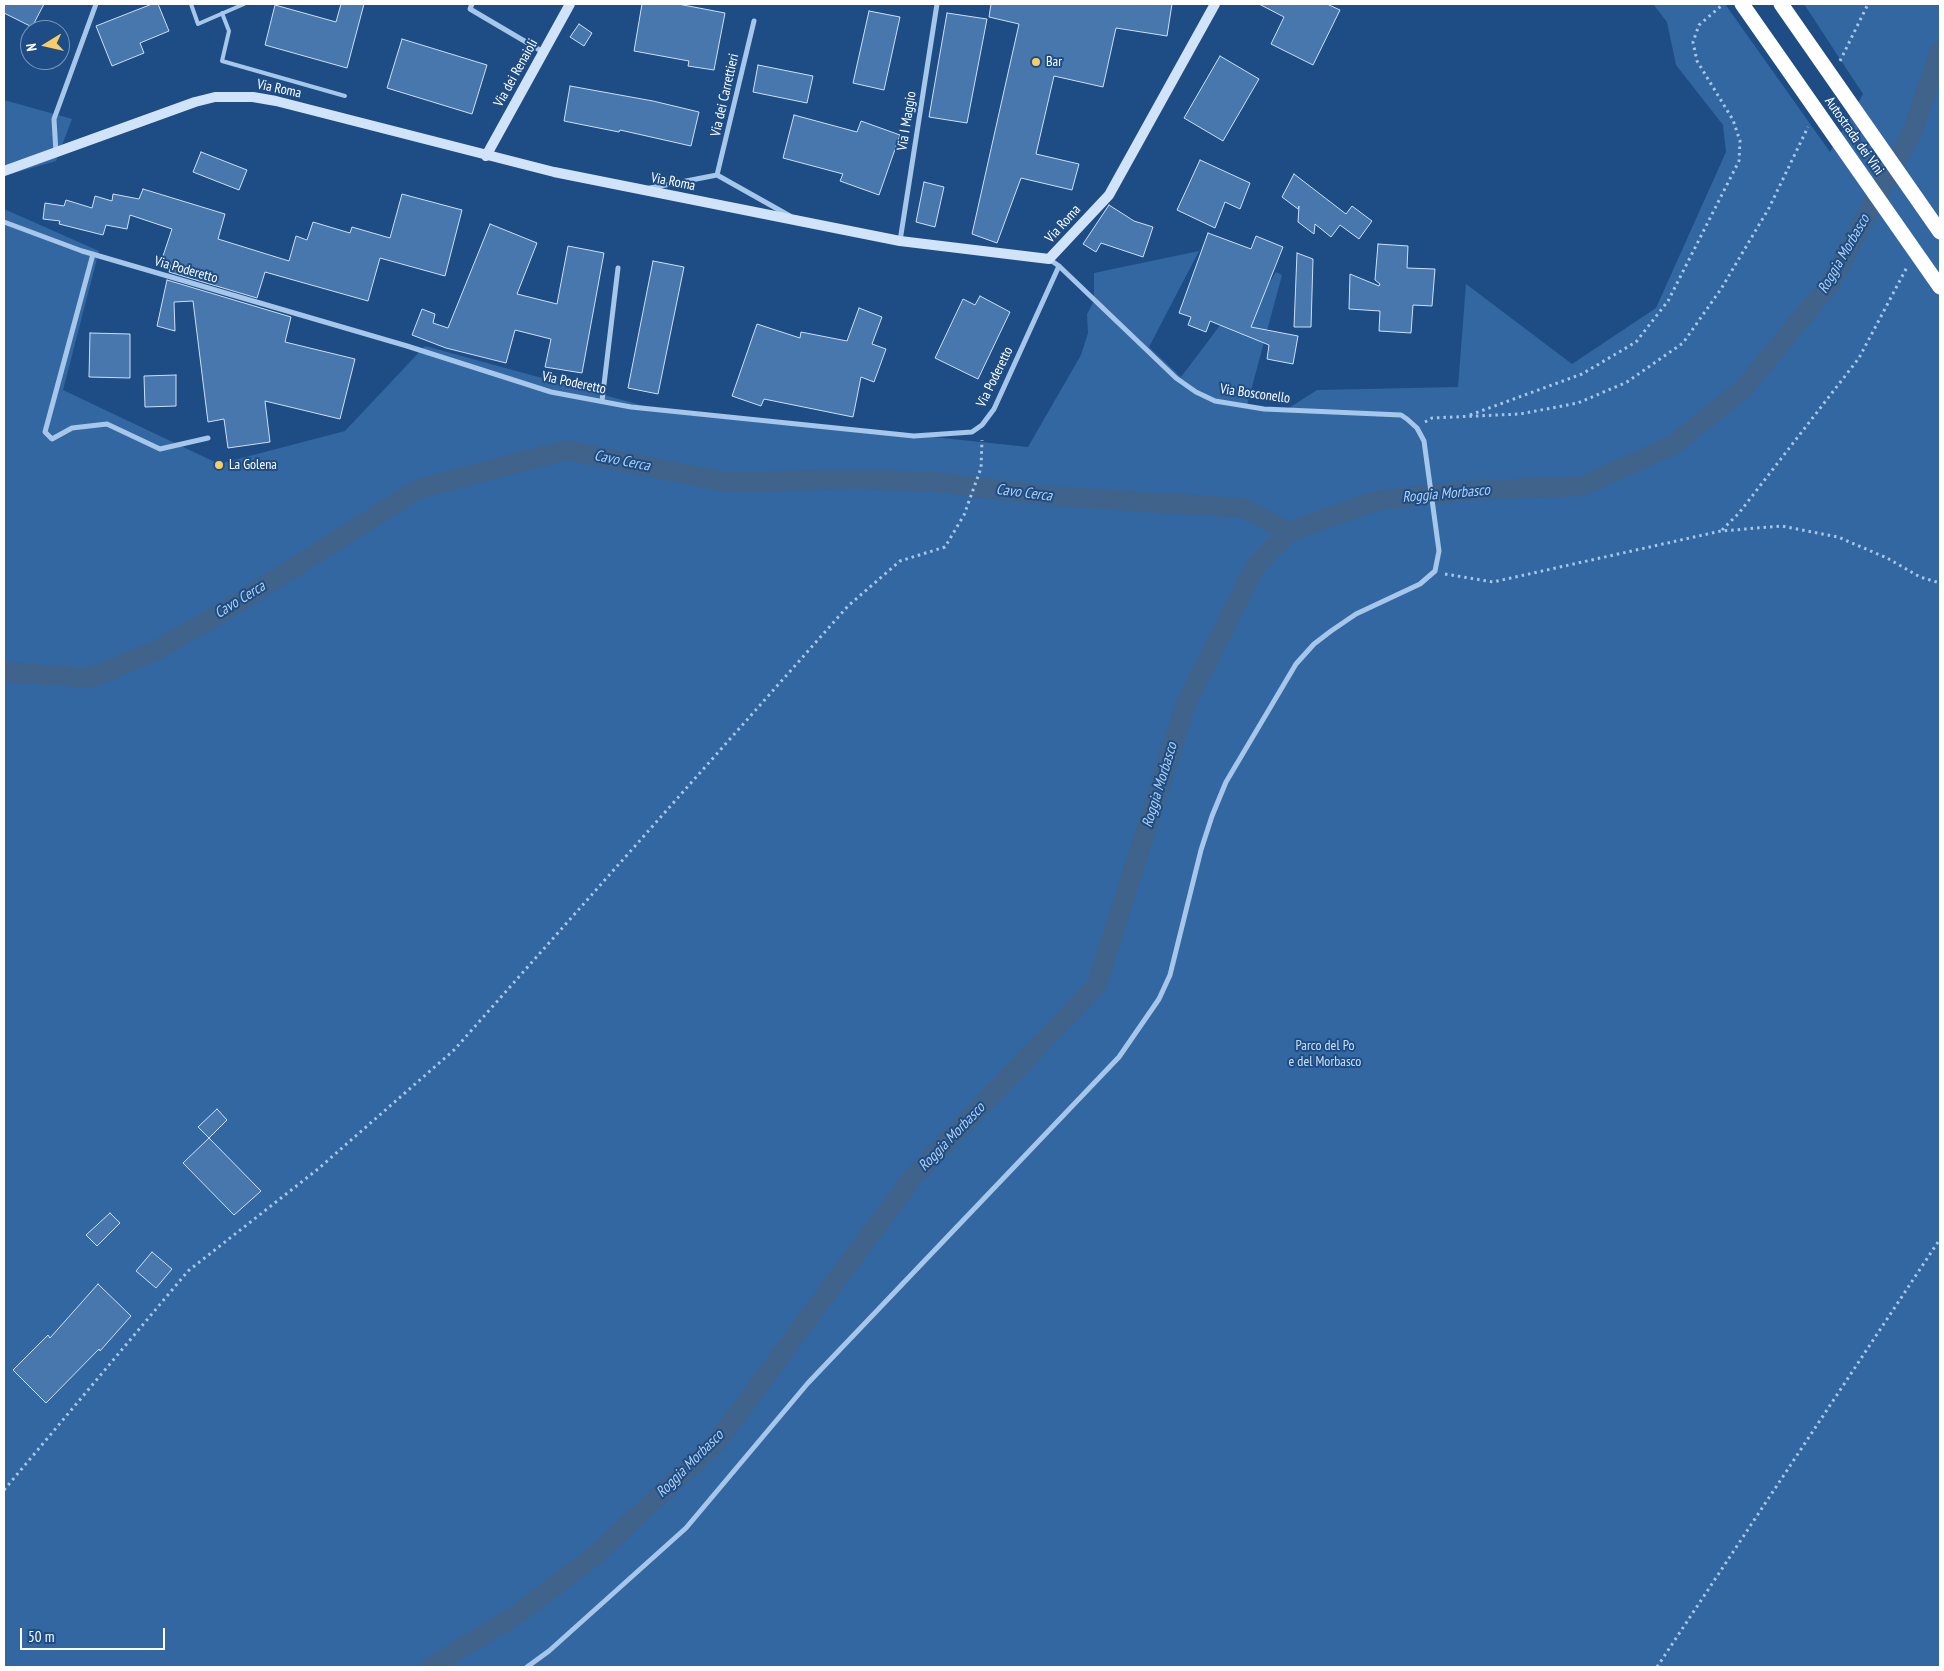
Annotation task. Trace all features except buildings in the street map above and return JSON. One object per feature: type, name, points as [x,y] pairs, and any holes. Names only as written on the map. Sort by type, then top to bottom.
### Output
[{"type":"highway","name":"Autostrada dei Vini","points":[[1742,4],[1940,287]]},
{"type":"highway","name":"Autostrada dei Vini","points":[[1781,4],[1831,66],[1940,232]]},
{"type":"street","points":[[56,153],[54,119],[96,4]]},
{"type":"street","points":[[472,4],[470,9],[543,52]]},
{"type":"street","name":"Via dei Renaioli","points":[[486,156],[570,4]]},
{"type":"street","name":"Via I Maggio","points":[[900,241],[937,4]]},
{"type":"street","name":"Via Roma","points":[[4,171],[195,102],[231,96],[276,101],[486,156],[642,190],[900,241],[1049,260],[1109,195],[1216,4]]},
{"type":"street","name":"Via dei Carrettieri","points":[[718,175],[754,21]]},
{"type":"street","points":[[642,190],[718,175],[800,221]]},
{"type":"street","name":"Via Poderetto","points":[[4,222],[93,254],[398,344],[551,392],[630,407],[914,436],[972,432],[982,425],[994,409],[1059,266]]},
{"type":"street","points":[[93,254],[46,432],[52,439],[72,428],[107,424],[160,449],[208,438]]},
{"type":"street","name":"Via Bosconello","points":[[1049,260],[1059,266],[1176,378],[1196,392],[1215,401],[1264,410],[1401,416],[1416,428]]},
{"type":"street","points":[[602,401],[618,268]]},
{"type":"street","points":[[527,1667],[549,1651],[686,1528],[808,1382],[1119,1057],[1159,999],[1170,975],[1204,842],[1226,782],[1296,664],[1314,644],[1356,614],[1420,584],[1435,571],[1438,550],[1427,462],[1424,441],[1416,428]]},
{"type":"lane","points":[[190,4],[198,24],[244,4]]},
{"type":"lane","points":[[222,13],[229,31],[222,61],[345,96]]},
{"type":"path","points":[[1831,66],[1868,4]]},
{"type":"path","points":[[1467,417],[1582,374],[1636,342],[1668,302],[1739,161],[1740,141],[1733,120],[1697,61],[1693,42],[1699,25],[1721,6]]},
{"type":"path","points":[[1416,428],[1432,418],[1520,414],[1578,403],[1626,382],[1683,343],[1721,289],[1769,208],[1809,126]]},
{"type":"path","points":[[1721,531],[1739,513],[1859,358],[1874,334],[1910,263]]},
{"type":"path","points":[[4,1490],[188,1271],[318,1169],[454,1050],[848,606],[900,561],[945,547],[964,515],[981,468],[982,425]]},
{"type":"path","points":[[1435,571],[1458,577],[1493,582],[1721,531],[1782,526],[1838,537],[1887,558],[1920,578],[1940,583]]},
{"type":"path","points":[[1657,1667],[1940,1239]]},
{"type":"green space","name":"Parco del Po e del Morbasco","points":[[1653,4],[1725,4],[1830,152],[1863,94],[1804,4],[1940,4],[1940,1667],[4,1667],[4,209],[99,251],[63,390],[219,464],[345,431],[425,346],[648,407],[1028,447],[1081,355],[1088,333],[1087,314],[1094,301],[1094,273],[1199,251],[1149,347],[1181,377],[1221,324],[1239,333],[1276,272],[1282,275],[1246,409],[1289,408],[1317,390],[1458,387],[1466,284],[1572,364],[1656,308],[1726,152],[1723,125],[1676,65],[1667,22]]},
{"type":"green space","points":[[4,100],[72,119],[56,161],[4,176]]},
{"type":"waterway","name":"Roggia Morbasco","points":[[430,1667],[516,1615],[594,1556],[716,1443],[912,1178],[1097,985],[1186,703],[1256,565],[1289,532],[1375,501],[1463,491],[1582,486],[1673,445],[1744,388],[1829,285],[1913,130],[1940,51]]},
{"type":"waterway","name":"Cavo Cerca","points":[[4,672],[90,678],[157,650],[228,609],[418,489],[566,450],[726,482],[860,479],[935,482],[1051,496],[1243,508],[1289,532]]},
{"type":"place","name":"Bar","points":[[1036,62]]},
{"type":"place","name":"La Golena","points":[[219,465]]}]
